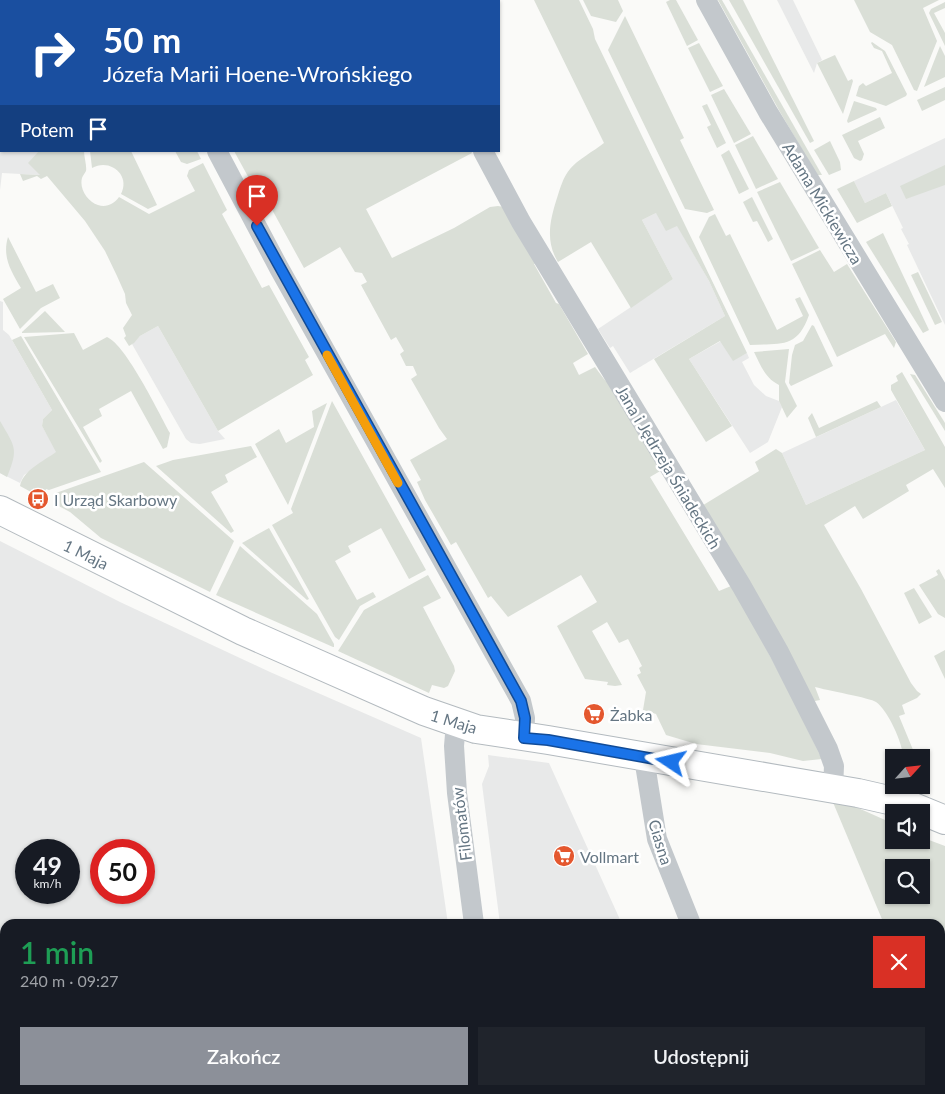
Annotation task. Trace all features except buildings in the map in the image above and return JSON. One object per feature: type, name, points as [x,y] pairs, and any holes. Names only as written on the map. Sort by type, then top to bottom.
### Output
[{"type":"main road","name":"1 Maja","points":[[0,510],[243,631],[416,708],[456,723],[476,729],[524,738],[548,740],[644,758],[858,793],[906,804],[945,820]]},
{"type":"street","name":"Adama Mickiewicza","points":[[706,0],[768,112],[945,402]]},
{"type":"street","points":[[218,152],[288,284],[521,701],[525,718],[524,738]]},
{"type":"street","name":"Jana i Jędrzeja Śniadeckich","points":[[485,152],[521,222],[741,585],[779,652],[828,749],[834,766],[833,789]]},
{"type":"street","name":"Filomatów","points":[[456,723],[454,746],[457,793],[473,919]]},
{"type":"street","name":"Ciasna","points":[[644,758],[657,839],[689,919]]},
{"type":"shaded area","points":[[534,0],[579,0],[593,29],[595,39],[747,353],[733,361],[720,341],[689,359],[732,426],[706,442],[654,359],[725,316],[709,281],[677,226],[666,231],[656,213],[642,220],[673,279],[631,308],[591,242],[558,262],[554,254],[550,238],[551,222],[554,206],[564,179],[573,166],[604,143]]},
{"type":"shaded area","points":[[583,0],[618,0],[623,11],[616,22],[591,16]]},
{"type":"shaded area","points":[[676,0],[698,40],[687,46],[666,2]]},
{"type":"shaded area","points":[[718,0],[722,0],[822,175],[817,175]]},
{"type":"shaded area","points":[[729,0],[743,0],[814,141],[810,143]]},
{"type":"shaded area","points":[[777,0],[793,0],[822,60],[817,63],[814,73]]},
{"type":"shaded area","points":[[854,0],[939,0],[923,8],[937,41],[917,91],[914,90],[892,45],[870,32]]},
{"type":"shaded area","points":[[945,2],[945,8],[934,13],[945,33],[945,46],[929,13],[931,9]]},
{"type":"shaded area","points":[[625,16],[684,138],[680,140],[714,210],[707,213],[685,209],[608,50]]},
{"type":"shaded area","points":[[872,42],[885,51],[907,94],[886,106],[856,96],[859,86],[863,83],[866,86],[892,73],[882,51],[874,48]]},
{"type":"shaded area","points":[[699,43],[723,86],[710,92],[688,48]]},
{"type":"shaded area","points":[[940,46],[945,56],[945,77],[924,87]]},
{"type":"shaded area","points":[[835,55],[848,81],[852,79],[853,81],[843,114],[817,63]]},
{"type":"shaded area","points":[[945,87],[945,100],[922,111],[917,100]]},
{"type":"shaded area","points":[[724,89],[751,134],[734,143],[711,95]]},
{"type":"shaded area","points":[[854,101],[876,108],[877,110],[848,123]]},
{"type":"shaded area","points":[[707,104],[726,143],[717,148],[707,127],[711,125],[702,106]]},
{"type":"shaded area","points":[[880,117],[885,128],[858,141],[864,154],[860,161],[854,158],[842,135]]},
{"type":"shaded area","points":[[753,136],[778,179],[756,189],[735,145]]},
{"type":"shaded area","points":[[945,138],[945,325],[907,245],[909,244],[901,229],[903,228],[886,193],[865,203],[854,181]]},
{"type":"shaded area","points":[[830,141],[840,162],[841,170],[829,175],[814,150]]},
{"type":"shaded area","points":[[729,150],[749,189],[739,194],[721,155]]},
{"type":"shaded area","points":[[0,152],[61,152],[40,175],[2,173],[0,190]]},
{"type":"shaded area","points":[[38,152],[84,152],[86,171],[81,182],[83,191],[91,201],[101,206],[107,206],[115,202],[119,197],[149,214],[195,191],[187,176],[189,170],[203,163],[227,210],[222,214],[262,288],[269,285],[309,357],[305,360],[313,375],[218,431],[158,326],[140,336],[129,346],[124,338],[126,336],[123,328],[132,315],[126,303],[125,294],[105,251],[85,221],[47,176],[41,179],[37,176],[23,181],[20,174],[40,175],[28,163]]},
{"type":"shaded area","points":[[90,152],[131,152],[157,205],[148,209],[121,194],[123,181],[121,175],[112,167],[99,165],[92,168]]},
{"type":"shaded area","points":[[176,152],[198,152],[201,159],[187,164],[181,162]]},
{"type":"shaded area","points":[[235,152],[472,152],[366,209],[392,258],[454,228],[490,207],[504,207],[537,263],[534,264],[556,303],[559,304],[588,354],[573,363],[579,375],[595,367],[610,385],[662,470],[650,477],[719,591],[731,586],[738,596],[822,759],[803,761],[770,753],[696,744],[666,735],[656,714],[643,710],[646,692],[637,675],[641,673],[639,668],[642,666],[628,639],[619,643],[607,622],[592,631],[622,685],[607,685],[608,682],[585,679],[557,626],[597,602],[581,575],[508,617],[491,596],[488,598],[456,542],[451,545],[425,500],[417,482],[421,480],[410,460],[447,439],[411,379],[417,375],[413,366],[406,366],[400,354],[404,351],[396,337],[391,340],[361,285],[367,282],[362,273],[355,272],[340,247],[304,268],[258,184],[256,181],[251,182]]},
{"type":"shaded area","points":[[945,165],[945,185],[906,199],[900,186]]},
{"type":"shaded area","points":[[854,181],[865,203],[886,193],[892,206],[857,223],[837,189]]},
{"type":"shaded area","points":[[780,182],[819,248],[791,261],[757,192]]},
{"type":"shaded area","points":[[752,197],[773,239],[768,242],[757,221],[753,222],[743,202]]},
{"type":"shaded area","points":[[656,213],[677,225],[709,281],[725,316],[630,373],[613,346],[610,348],[598,329],[673,279],[642,220]]},
{"type":"shaded area","points":[[715,214],[726,236],[730,234],[777,330],[803,316],[795,299],[800,297],[809,315],[799,334],[793,339],[779,344],[750,345],[699,237],[709,217]]},
{"type":"shaded area","points":[[883,233],[929,330],[923,333],[866,242]]},
{"type":"shaded area","points":[[8,237],[36,292],[53,284],[60,298],[41,308],[20,329],[3,299],[21,288],[8,264],[6,244]]},
{"type":"shaded area","points":[[820,250],[834,272],[847,264],[896,342],[894,348],[885,334],[837,357],[792,264]]},
{"type":"shaded area","points":[[918,272],[942,322],[935,325],[911,275]]},
{"type":"shaded area","points":[[0,301],[3,302],[3,330],[9,335],[52,410],[43,419],[42,426],[57,452],[24,475],[20,483],[0,473]]},
{"type":"shaded area","points":[[45,311],[65,332],[22,333],[22,332]]},
{"type":"shaded area","points":[[812,325],[833,366],[791,386],[789,383],[795,345],[803,341]]},
{"type":"shaded area","points":[[158,326],[218,431],[225,439],[200,444],[191,443],[186,439],[132,344],[140,336]]},
{"type":"shaded area","points":[[74,333],[83,350],[107,337],[115,343],[142,380],[170,433],[167,447],[163,449],[131,391],[99,409],[102,416],[83,427],[102,461],[100,463],[24,337]]},
{"type":"shaded area","points":[[21,336],[101,472],[49,490],[46,489],[42,498],[20,486],[25,475],[40,462],[56,452],[42,426],[43,419],[52,410],[12,340]]},
{"type":"shaded area","points":[[721,341],[733,360],[747,353],[749,358],[742,362],[754,385],[766,396],[779,401],[782,407],[768,442],[750,453],[689,359]]},
{"type":"shaded area","points":[[789,349],[785,382],[797,406],[787,418],[779,401],[779,385],[767,375],[754,352]]},
{"type":"shaded area","points":[[902,372],[945,447],[945,488],[933,469],[906,485],[909,491],[863,519],[855,506],[824,525],[861,589],[911,683],[921,694],[902,705],[905,714],[899,716],[913,749],[901,749],[894,728],[881,706],[876,702],[815,687],[820,700],[815,701],[809,698],[700,507],[759,471],[755,462],[776,449],[782,453],[806,505],[925,450],[891,390],[891,385],[898,381],[896,376]]},
{"type":"shaded area","points":[[910,374],[915,375],[945,423],[945,431]]},
{"type":"shaded area","points":[[896,400],[925,450],[806,505],[782,453]]},
{"type":"shaded area","points":[[332,401],[426,570],[409,579],[381,528],[348,546],[351,552],[335,561],[357,600],[373,592],[376,597],[360,606],[339,640],[335,637],[272,525],[293,513],[291,509]]},
{"type":"shaded area","points":[[877,401],[881,407],[816,437],[808,418],[812,413],[819,428]]},
{"type":"shaded area","points":[[327,403],[288,505],[255,444],[279,429],[286,443],[314,427],[312,411]]},
{"type":"shaded area","points":[[0,421],[14,448],[13,460],[7,477],[0,473]]},
{"type":"shaded area","points":[[251,446],[257,457],[225,475],[228,482],[211,492],[234,531],[231,533],[156,466],[173,460]]},
{"type":"shaded area","points":[[144,462],[234,541],[210,592],[101,538],[70,512],[53,503],[57,496],[53,494]]},
{"type":"shaded area","points":[[269,528],[309,599],[307,600],[242,543]]},
{"type":"shaded area","points":[[0,541],[120,602],[270,672],[421,738],[447,919],[0,919]]},
{"type":"shaded area","points":[[240,546],[317,614],[334,647],[216,595]]},
{"type":"shaded area","points":[[939,569],[945,580],[945,618],[938,614],[919,585],[938,575],[936,571]]},
{"type":"shaded area","points":[[428,575],[441,598],[423,607],[455,671],[448,686],[444,688],[432,685],[429,693],[338,651],[364,610]]},
{"type":"shaded area","points":[[914,588],[932,617],[919,624],[904,593]]},
{"type":"shaded area","points":[[945,650],[945,679],[934,656]]},
{"type":"shaded area","points":[[488,755],[549,763],[620,919],[499,919],[482,784],[489,766]]},
{"type":"shaded area","points":[[832,800],[847,803],[885,820],[885,849],[930,849],[930,840],[945,846],[945,919],[882,919]]},
{"type":"slow traffic","points":[[327,355],[398,483]]},
{"type":"place","name":"I Urząd Skarbowy","points":[[38,499]]},
{"type":"place","name":"Żabka","points":[[594,714]]},
{"type":"place","name":"Vollmart","points":[[564,856]]},
{"type":"route","points":[[257,226],[521,701],[525,718],[524,738],[548,740],[671,762]]}]
